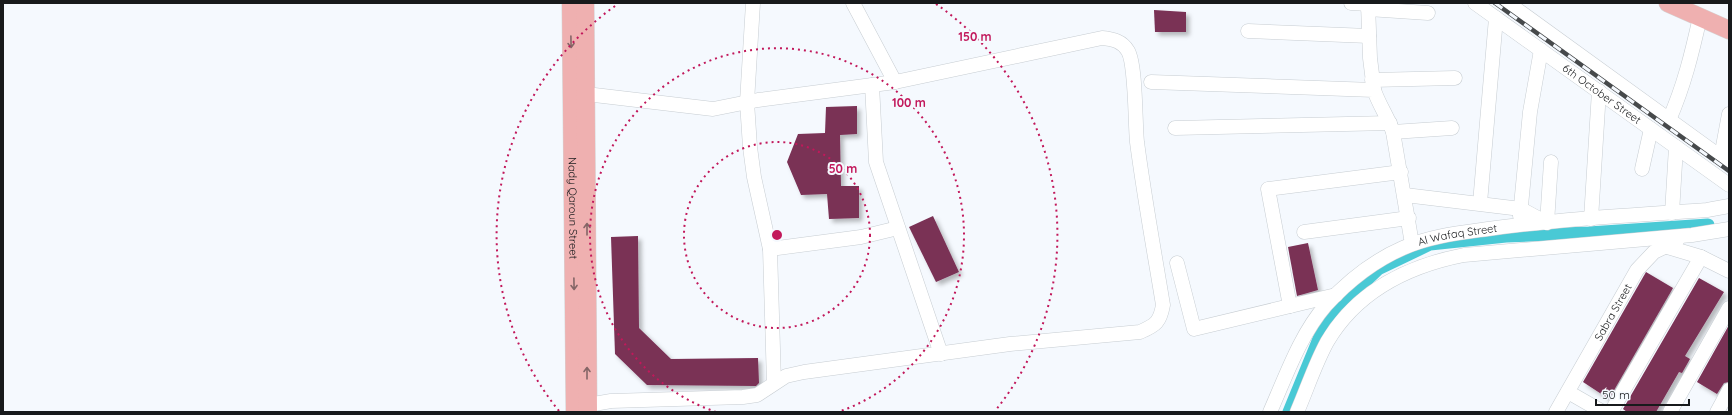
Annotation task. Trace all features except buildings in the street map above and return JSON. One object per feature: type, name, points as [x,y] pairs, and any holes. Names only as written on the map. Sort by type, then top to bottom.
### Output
[{"type":"main road","name":"Nady Qaroun Street","points":[[570,3],[581,408]]},
{"type":"main road","name":"Nady Qaroun Street","points":[[581,408],[586,94],[585,3]]},
{"type":"main road","points":[[1668,3],[1729,30]]},
{"type":"street","points":[[753,3],[747,102],[750,148],[754,177],[770,249],[774,383]]},
{"type":"street","points":[[853,3],[895,82]]},
{"type":"street","points":[[1351,3],[1368,4],[1373,85],[1381,110],[1391,127],[1401,172],[1412,244]]},
{"type":"street","name":"6th October Street","points":[[1475,3],[1729,184]]},
{"type":"street","name":"6th October Street","points":[[1508,3],[1725,160]]},
{"type":"street","points":[[1368,9],[1428,13]]},
{"type":"street","points":[[1669,120],[1680,95],[1689,66],[1700,17]]},
{"type":"street","points":[[1480,203],[1496,18]]},
{"type":"street","points":[[1248,31],[1369,36]]},
{"type":"street","points":[[581,408],[611,401],[743,397],[758,395],[786,376],[804,372],[1060,338],[1140,332],[1152,327],[1161,318],[1163,304],[1137,141],[1131,65],[1128,52],[1121,43],[1113,39],[1102,38],[895,82],[747,102],[713,109],[586,94]]},
{"type":"street","points":[[1520,225],[1530,112],[1541,50]]},
{"type":"street","points":[[1151,82],[1373,85],[1455,78]]},
{"type":"street","points":[[872,85],[876,162],[940,354]]},
{"type":"street","points":[[1591,219],[1598,91]]},
{"type":"street","points":[[1725,160],[1729,114]]},
{"type":"street","points":[[1175,128],[1452,128]]},
{"type":"street","points":[[1642,169],[1651,128]]},
{"type":"street","points":[[1672,212],[1676,146]]},
{"type":"street","points":[[1405,195],[1521,208],[1547,222],[1551,162]]},
{"type":"street","points":[[1290,306],[1268,189],[1401,172]]},
{"type":"street","name":"Al Wafaq Street","points":[[1270,412],[1297,352],[1313,322],[1337,295],[1359,274],[1375,263],[1412,244],[1442,236],[1520,225],[1707,210],[1729,206]]},
{"type":"street","points":[[1707,210],[1711,232]]},
{"type":"street","points":[[1304,232],[1409,218]]},
{"type":"street","points":[[770,249],[805,246],[861,237],[898,228]]},
{"type":"street","name":"Al Wafaq Street","points":[[1297,412],[1327,342],[1344,320],[1369,295],[1386,283],[1410,270],[1437,261],[1464,256],[1692,235],[1729,229]]},
{"type":"street","name":"Sabra Street","points":[[1556,412],[1637,270],[1650,256],[1664,246],[1692,235]]},
{"type":"street","points":[[1664,246],[1701,257],[1729,271]]},
{"type":"street","points":[[1611,412],[1701,257]]},
{"type":"street","points":[[1177,263],[1194,329],[1337,295]]},
{"type":"street","points":[[1670,412],[1729,308]]},
{"type":"street","points":[[1716,412],[1729,390]]},
{"type":"street","points":[[1568,392],[1603,412]]},
{"type":"waterway","points":[[1289,412],[1328,317],[1378,269],[1430,244],[1506,236],[1589,233],[1708,225]]},
{"type":"railway","points":[[1495,3],[1729,171]]}]
